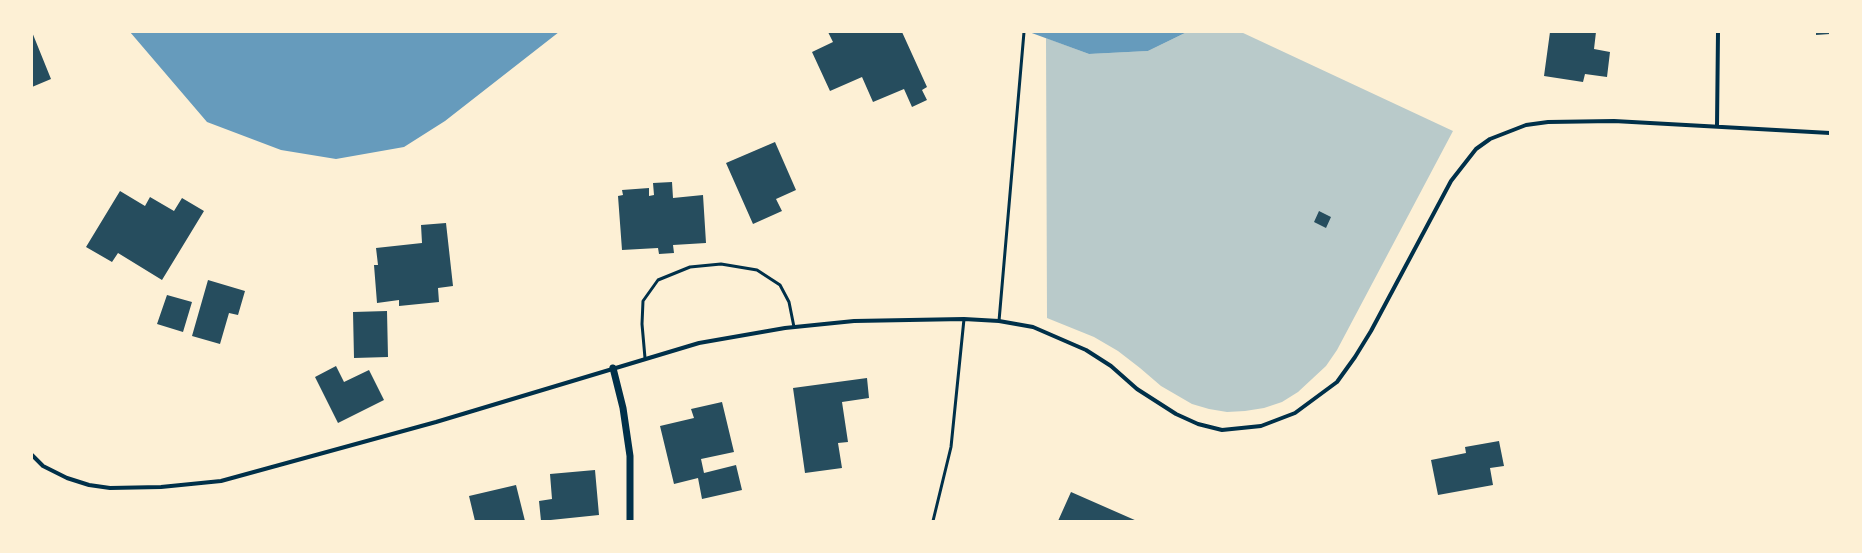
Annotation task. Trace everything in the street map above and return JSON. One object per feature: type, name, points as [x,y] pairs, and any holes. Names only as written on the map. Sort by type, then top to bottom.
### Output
[{"type":"street","points":[[1717,126],[1718,32]]},
{"type":"street","points":[[32,455],[43,466],[67,478],[90,485],[110,488],[161,488],[220,482],[436,422],[699,343],[794,327],[854,321],[964,319],[998,321],[1033,327],[1086,350],[1111,366],[1137,389],[1176,414],[1198,424],[1222,430],[1261,426],[1295,413],[1337,382],[1371,331],[1451,181],[1476,149],[1490,139],[1526,125],[1548,122],[1614,121],[1830,133]]},
{"type":"street","points":[[613,368],[623,408],[630,456],[630,521]]},
{"type":"lane","points":[[998,321],[1024,32]]},
{"type":"lane","points":[[645,358],[642,324],[643,301],[658,280],[690,267],[721,264],[757,270],[780,285],[789,302],[794,327]]},
{"type":"lane","points":[[933,521],[951,447],[964,319]]},
{"type":"shaded area","points":[[1187,32],[1241,32],[1453,131],[1337,350],[1326,366],[1298,392],[1282,402],[1264,408],[1227,412],[1192,404],[1161,386],[1118,351],[1094,337],[1047,318],[1046,38],[1089,54],[1148,51]]},
{"type":"water","points":[[130,32],[559,32],[445,121],[404,147],[336,159],[281,150],[207,122]]},
{"type":"water","points":[[1029,32],[1187,32],[1148,51],[1089,54]]},
{"type":"building","points":[[32,32],[51,79],[32,87]]},
{"type":"building","points":[[828,32],[902,32],[927,87],[922,90],[927,100],[912,107],[904,89],[873,102],[862,77],[830,91],[812,52],[833,42]]},
{"type":"building","points":[[1550,32],[1596,32],[1594,49],[1610,52],[1607,77],[1585,74],[1583,82],[1544,76]]},
{"type":"building","points":[[1816,32],[1830,32],[1830,34],[1816,35]]},
{"type":"building","points":[[775,142],[796,190],[776,199],[782,211],[753,224],[726,163]]},
{"type":"building","points":[[672,182],[673,198],[703,195],[706,243],[673,245],[674,253],[659,254],[658,248],[622,250],[618,196],[623,195],[622,190],[649,188],[649,196],[654,195],[653,183]]},
{"type":"building","points":[[120,191],[145,206],[150,197],[174,211],[182,198],[204,211],[162,280],[118,253],[112,262],[86,247]]},
{"type":"building","points":[[1319,211],[1331,217],[1326,228],[1314,222]]},
{"type":"building","points":[[446,223],[453,286],[438,288],[439,302],[399,306],[399,300],[377,303],[374,265],[378,265],[376,248],[422,243],[421,225]]},
{"type":"building","points":[[208,280],[245,291],[238,315],[229,313],[220,344],[192,336]]},
{"type":"building","points":[[167,295],[192,302],[183,332],[157,324]]},
{"type":"building","points":[[387,311],[388,357],[354,358],[353,312]]},
{"type":"building","points":[[336,366],[344,382],[369,370],[384,400],[338,423],[315,377]]},
{"type":"building","points":[[867,378],[869,398],[842,402],[848,442],[838,443],[842,468],[805,473],[793,388]]},
{"type":"building","points":[[722,402],[734,452],[701,459],[704,473],[736,465],[742,490],[702,499],[698,478],[674,484],[660,426],[694,418],[691,409]]},
{"type":"building","points":[[1499,441],[1504,466],[1490,468],[1493,485],[1438,495],[1431,460],[1466,453],[1465,447]]},
{"type":"building","points":[[595,470],[599,515],[541,521],[539,501],[552,499],[550,474]]},
{"type":"building","points":[[516,485],[525,521],[475,521],[469,496]]},
{"type":"building","points":[[1071,492],[1137,521],[1058,521]]}]
